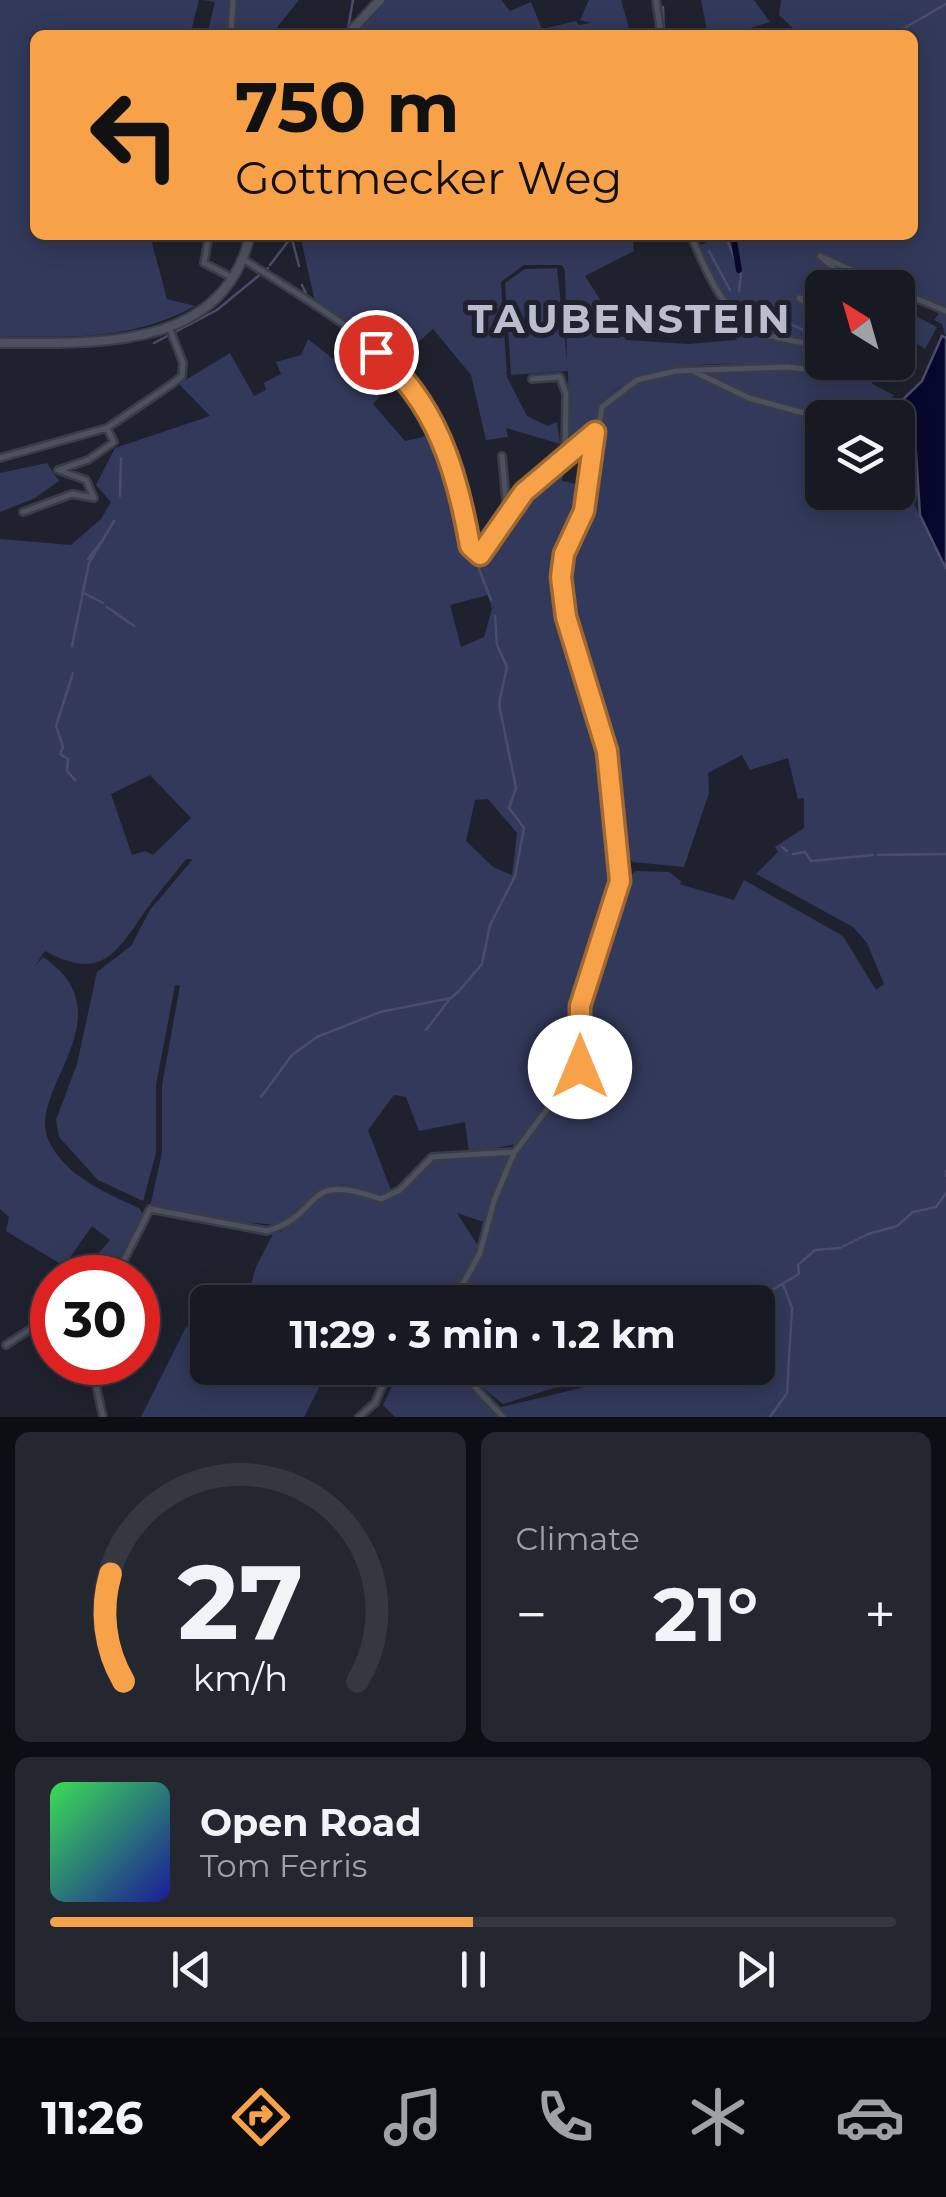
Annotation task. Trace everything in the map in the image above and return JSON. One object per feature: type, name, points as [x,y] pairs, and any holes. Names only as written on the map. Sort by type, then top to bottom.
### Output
[{"type":"main road","points":[[351,30],[380,0]]},
{"type":"main road","points":[[0,344],[112,342],[171,332],[206,306],[234,278],[249,240]]},
{"type":"street","points":[[232,30],[233,0]]},
{"type":"street","points":[[656,0],[660,30]]},
{"type":"street","points":[[208,240],[204,263],[234,278]]},
{"type":"street","points":[[692,240],[717,291],[740,320]]},
{"type":"street","points":[[836,270],[820,256],[851,270]]},
{"type":"street","points":[[243,260],[358,338],[418,392],[442,433],[470,546],[477,554],[485,553],[507,511],[595,432]]},
{"type":"street","points":[[915,298],[946,311]]},
{"type":"street","points":[[708,305],[771,336],[805,342]]},
{"type":"street","points":[[0,458],[107,428],[182,376],[183,362],[171,332]]},
{"type":"street","points":[[463,1285],[480,1254],[494,1201],[514,1152],[580,1067],[580,1006],[620,881],[607,751],[566,617],[561,577],[564,554],[584,511],[602,406],[627,385],[654,374],[805,369]]},
{"type":"street","points":[[694,371],[749,398],[805,413]]},
{"type":"street","points":[[532,379],[560,377],[566,394],[565,458]]},
{"type":"street","points":[[23,512],[72,494],[94,498],[86,480],[58,470],[95,456],[114,442],[107,428]]},
{"type":"street","points":[[502,456],[507,511]]},
{"type":"street","points":[[127,1255],[150,1209],[268,1231],[280,1228],[328,1189],[351,1188],[382,1199],[400,1190],[432,1157],[514,1152]]},
{"type":"street","points":[[6,1345],[30,1329]]},
{"type":"street","points":[[96,1385],[104,1417]]},
{"type":"street","points":[[360,1417],[375,1403],[383,1385]]},
{"type":"street","points":[[473,1385],[502,1417]]},
{"type":"shaded area","points":[[0,0],[199,0],[191,30],[30,30],[30,240],[153,240],[167,299],[195,306],[147,326],[100,335],[0,337]]},
{"type":"shaded area","points":[[203,0],[299,0],[275,30],[208,30],[215,2]]},
{"type":"shaded area","points":[[385,0],[501,0],[510,11],[531,2],[542,29],[576,21],[579,25],[591,23],[580,20],[589,0],[621,0],[630,30],[362,30],[360,27]]},
{"type":"shaded area","points":[[701,0],[754,0],[770,22],[744,30],[707,30]]},
{"type":"shaded area","points":[[781,0],[946,0],[946,338],[942,324],[934,320],[941,311],[915,297],[915,270],[805,270],[805,296],[797,294],[796,299],[805,306],[805,340],[766,332],[728,301],[698,246],[712,240],[918,240],[918,30],[795,30],[779,15]]},
{"type":"shaded area","points":[[301,240],[633,240],[634,251],[585,276],[626,340],[688,344],[736,340],[740,324],[805,346],[805,368],[698,365],[638,377],[610,395],[590,433],[569,451],[568,371],[511,375],[505,283],[525,269],[557,268],[567,361],[562,265],[524,265],[501,282],[507,377],[527,416],[548,426],[557,422],[560,444],[506,428],[508,437],[486,440],[471,375],[433,329],[394,364],[316,306]]},
{"type":"shaded area","points":[[915,315],[937,327],[925,349],[915,342]]},
{"type":"shaded area","points":[[942,336],[946,338],[946,569],[920,515],[915,400],[902,400],[922,381]]},
{"type":"shaded area","points":[[308,339],[380,396],[373,404],[405,441],[440,433],[468,543],[479,557],[487,555],[518,503],[564,463],[562,481],[591,487],[602,410],[632,385],[684,372],[786,369],[805,371],[805,380],[873,380],[872,384],[894,395],[890,400],[805,400],[805,510],[915,510],[915,506],[946,569],[946,1417],[395,1417],[383,1405],[393,1385],[470,1385],[493,1409],[593,1385],[775,1385],[775,1285],[251,1285],[274,1232],[281,1232],[329,1190],[389,1200],[431,1161],[459,1156],[510,1158],[487,1223],[457,1213],[484,1255],[497,1201],[515,1158],[582,1070],[582,1006],[627,878],[636,871],[669,872],[682,882],[679,884],[734,900],[744,880],[843,936],[876,990],[884,984],[867,943],[853,927],[756,874],[778,852],[775,847],[804,828],[804,798],[798,799],[788,758],[750,770],[742,755],[708,773],[709,793],[684,867],[633,862],[624,854],[616,856],[615,891],[576,1005],[575,1059],[517,1144],[469,1153],[465,1122],[419,1131],[406,1097],[394,1095],[368,1130],[392,1193],[341,1184],[331,1186],[312,1196],[278,1225],[216,1220],[150,1207],[162,1153],[162,1085],[180,986],[175,985],[156,1085],[156,1153],[143,1201],[98,1180],[59,1137],[56,1120],[77,1064],[97,972],[131,946],[150,910],[193,859],[186,859],[126,939],[106,958],[81,964],[45,951],[34,967],[43,957],[67,979],[77,1003],[77,1027],[45,1119],[48,1139],[75,1173],[139,1208],[143,1214],[121,1255],[98,1255],[110,1240],[92,1226],[72,1255],[46,1255],[6,1231],[9,1217],[0,1209],[0,539],[71,545],[101,519],[111,502],[96,485],[115,448],[210,416],[179,384],[230,353],[254,396],[266,390],[264,383],[281,374],[276,362],[301,355]],"holes":[[[488,595],[492,609],[484,637],[461,647],[450,605]],[[150,775],[191,818],[153,855],[145,851],[132,855],[111,794]],[[488,799],[517,833],[512,875],[493,867],[466,841],[475,800]]]},
{"type":"shaded area","points":[[47,463],[59,481],[35,498],[0,512],[0,473]]},
{"type":"shaded area","points":[[186,1327],[190,1328],[190,1385],[320,1385],[304,1417],[141,1417]]},
{"type":"shaded area","points":[[479,1385],[573,1385],[554,1388],[503,1404]]},
{"type":"waterway","points":[[348,29],[353,0]]},
{"type":"waterway","points":[[901,30],[946,4]]},
{"type":"waterway","points":[[663,7],[664,30]]},
{"type":"waterway","points":[[270,265],[289,240]]},
{"type":"waterway","points":[[292,240],[299,266]]},
{"type":"waterway","points":[[727,240],[741,274],[739,291]]},
{"type":"waterway","points":[[734,241],[739,270]]},
{"type":"waterway","points":[[709,251],[730,290]]},
{"type":"waterway","points":[[154,343],[217,310],[268,268]]},
{"type":"waterway","points":[[302,285],[308,298]]},
{"type":"waterway","points":[[759,310],[805,331]]},
{"type":"waterway","points":[[120,496],[121,458]]},
{"type":"waterway","points":[[449,488],[458,521]]},
{"type":"waterway","points":[[72,646],[89,563],[114,521]]},
{"type":"waterway","points":[[88,559],[101,542]]},
{"type":"waterway","points":[[461,542],[478,566],[491,600]]},
{"type":"waterway","points":[[82,592],[103,603]]},
{"type":"waterway","points":[[107,607],[134,626]]},
{"type":"waterway","points":[[261,1097],[292,1055],[317,1037],[380,1012],[451,998],[482,964],[490,925],[515,876],[524,828],[509,808],[516,788],[499,704],[507,667],[497,645],[495,616]]},
{"type":"waterway","points":[[73,673],[56,726],[63,747],[60,754],[68,759],[67,771],[75,780]]},
{"type":"waterway","points":[[782,847],[787,851]]},
{"type":"waterway","points":[[793,854],[805,852],[811,861],[873,855]]},
{"type":"waterway","points":[[878,855],[946,854]]},
{"type":"waterway","points":[[426,1030],[449,1000]]},
{"type":"waterway","points":[[946,1171],[946,1176]]},
{"type":"waterway","points":[[775,1288],[799,1274],[798,1265],[815,1250],[840,1248],[897,1226],[913,1212],[936,1207],[946,1193]]},
{"type":"waterway","points":[[770,1417],[787,1393],[792,1308],[783,1284]]},
{"type":"district","name":"TAUBENSTEIN","points":[[630,318]]},
{"type":"route","points":[[376,352],[418,392],[442,433],[445,459],[466,519],[470,546],[480,555],[485,553],[507,511],[524,492],[595,432],[584,511],[561,562],[561,577],[566,617],[607,751],[620,881],[580,1006],[580,1067]]}]
